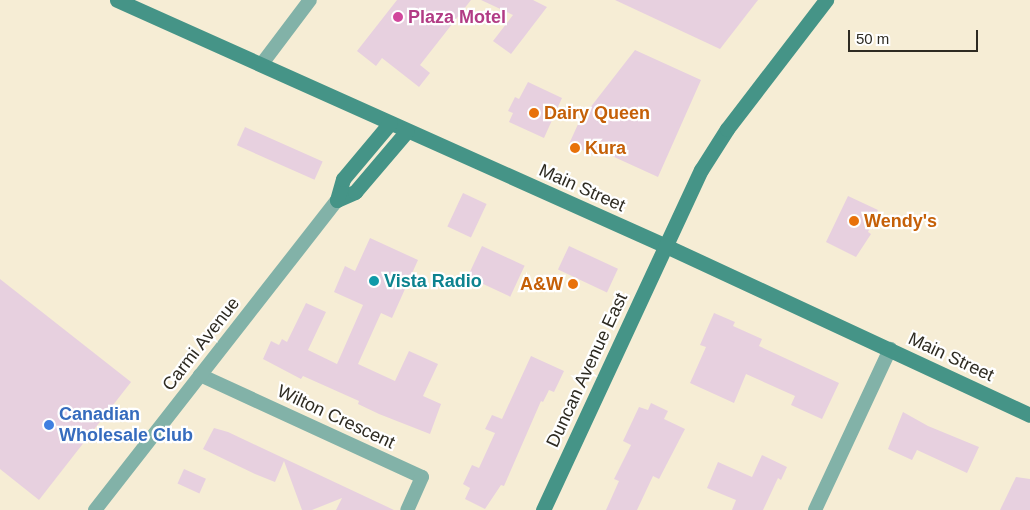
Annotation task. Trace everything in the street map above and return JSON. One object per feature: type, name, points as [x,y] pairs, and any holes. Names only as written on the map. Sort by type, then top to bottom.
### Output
[{"type":"main road","name":"Main Street","points":[[117,0],[666,246],[1030,415]]},
{"type":"main road","name":"Duncan Avenue East","points":[[543,510],[666,246],[714,148],[826,0]]},
{"type":"main road","points":[[337,200],[343,179],[390,123]]},
{"type":"main road","points":[[337,200],[355,192],[408,131]]},
{"type":"street","points":[[261,65],[310,0]]},
{"type":"street","name":"Carmi Avenue","points":[[95,510],[337,200]]},
{"type":"street","points":[[815,510],[890,349]]},
{"type":"street","name":"Wilton Crescent","points":[[200,375],[422,477],[407,510]]},
{"type":"building","points":[[397,0],[471,0],[420,65],[430,73],[419,87],[382,58],[376,66],[357,51]]},
{"type":"building","points":[[481,0],[533,0],[547,7],[511,54],[493,41],[513,15]]},
{"type":"building","points":[[615,0],[758,0],[720,49]]},
{"type":"building","points":[[635,50],[701,80],[658,177],[601,151],[598,157],[569,144],[579,122]]},
{"type":"building","points":[[528,82],[562,98],[544,138],[509,122],[513,113],[508,111],[515,97],[519,99]]},
{"type":"building","points":[[245,127],[323,162],[315,180],[237,145]]},
{"type":"building","points":[[463,193],[487,204],[471,238],[447,227]]},
{"type":"building","name":"Wendy's","points":[[848,196],[878,210],[868,232],[871,234],[856,257],[826,242]]},
{"type":"building","points":[[370,238],[418,260],[392,318],[381,313],[358,364],[395,381],[409,351],[438,364],[423,396],[441,404],[430,434],[379,414],[358,404],[359,401],[303,376],[301,379],[263,359],[271,341],[279,345],[282,339],[287,342],[306,303],[326,312],[308,350],[337,364],[363,305],[334,292],[345,266],[355,271]]},
{"type":"building","points":[[482,246],[525,266],[510,297],[468,277]]},
{"type":"building","points":[[569,246],[618,269],[607,292],[558,270]]},
{"type":"building","name":"Canadian Wholesale Club","points":[[0,279],[131,382],[39,500],[0,469]]},
{"type":"building","points":[[714,313],[735,322],[733,326],[762,339],[759,346],[839,383],[822,419],[791,405],[795,396],[746,374],[734,403],[690,383],[706,347],[700,345]]},
{"type":"building","points":[[531,356],[564,371],[554,392],[549,390],[543,402],[541,401],[504,486],[501,485],[485,509],[465,499],[470,488],[463,484],[472,465],[479,468],[495,433],[485,429],[492,415],[502,419]]},
{"type":"building","points":[[651,403],[668,411],[664,419],[685,429],[659,479],[653,476],[637,510],[606,510],[619,481],[614,479],[631,445],[623,441],[639,407],[648,410]]},
{"type":"building","points":[[903,412],[928,426],[979,447],[967,473],[917,450],[912,460],[888,449]]},
{"type":"building","points":[[214,428],[228,432],[394,510],[336,510],[342,498],[312,510],[302,510],[284,461],[275,482],[255,474],[203,449]]},
{"type":"building","points":[[762,455],[787,467],[781,480],[778,478],[763,510],[732,510],[736,500],[707,488],[718,462],[752,477]]},
{"type":"building","points":[[184,469],[206,479],[199,493],[177,484]]},
{"type":"building","points":[[1016,477],[1030,479],[1030,510],[1000,510]]},
{"type":"place","name":"Plaza Motel","points":[[398,17]]},
{"type":"place","name":"Dairy Queen","points":[[534,113]]},
{"type":"place","name":"Kura","points":[[575,148]]},
{"type":"place","name":"Wendy's","points":[[854,221]]},
{"type":"place","name":"Vista Radio","points":[[374,281]]},
{"type":"place","name":"A&W","points":[[573,284]]},
{"type":"place","name":"Canadian Wholesale Club","points":[[49,425]]}]
